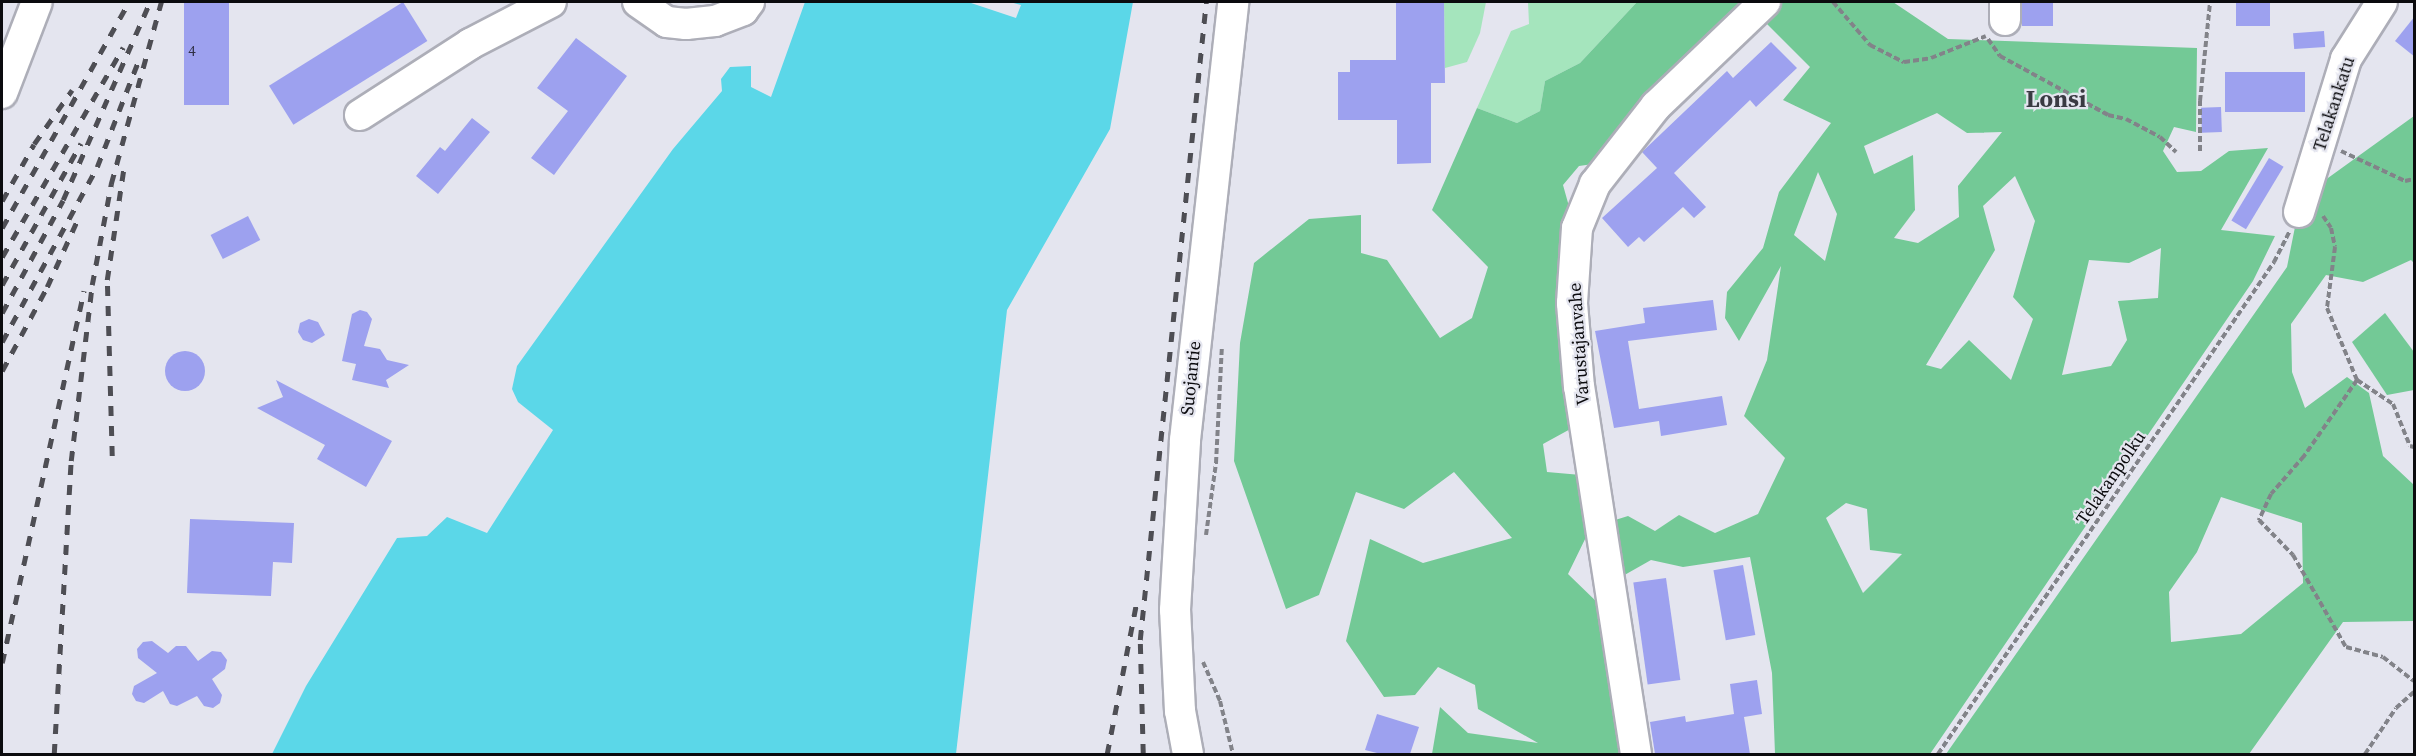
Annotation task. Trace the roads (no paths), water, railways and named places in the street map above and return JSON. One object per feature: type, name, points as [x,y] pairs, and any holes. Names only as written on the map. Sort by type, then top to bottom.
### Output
[{"type":"street","points":[[2,93],[37,2]]},
{"type":"street","points":[[360,115],[470,44],[551,2]]},
{"type":"street","points":[[638,2],[667,22],[686,24],[715,21],[743,10],[749,2]]},
{"type":"street","name":"Suojantie","points":[[1188,754],[1180,711],[1175,610],[1185,440],[1233,2]]},
{"type":"street","name":"Varustajanvahe","points":[[1636,754],[1579,387],[1572,303],[1577,228],[1595,184],[1656,106],[1765,2]]},
{"type":"street","name":"Telakankatu","points":[[2303,199],[2346,59],[2382,2]]},
{"type":"water","points":[[805,2],[1133,2],[1110,129],[1007,310],[956,754],[272,754],[306,686],[397,538],[427,536],[447,517],[487,533],[553,430],[518,402],[512,389],[517,366],[673,149],[722,91],[721,79],[730,67],[751,66],[751,87],[771,97]]},
{"type":"railway","points":[[2,228],[129,2]]},
{"type":"railway","points":[[2,313],[63,200],[150,2]]},
{"type":"railway","points":[[54,754],[71,461],[92,285],[111,184],[161,2]]},
{"type":"railway","points":[[1143,754],[1140,640],[1206,2]]},
{"type":"railway","points":[[2,257],[123,47]]},
{"type":"railway","points":[[2,342],[97,167],[139,59]]},
{"type":"railway","points":[[2,201],[34,144],[72,90]]},
{"type":"railway","points":[[2,285],[81,143]]},
{"type":"railway","points":[[112,456],[107,280],[124,166]]},
{"type":"railway","points":[[2,371],[47,287],[77,221]]},
{"type":"railway","points":[[2,663],[84,291]]},
{"type":"railway","points":[[1107,754],[1137,600]]},
{"type":"district","name":"Lonsi","points":[[2056,99]]}]
